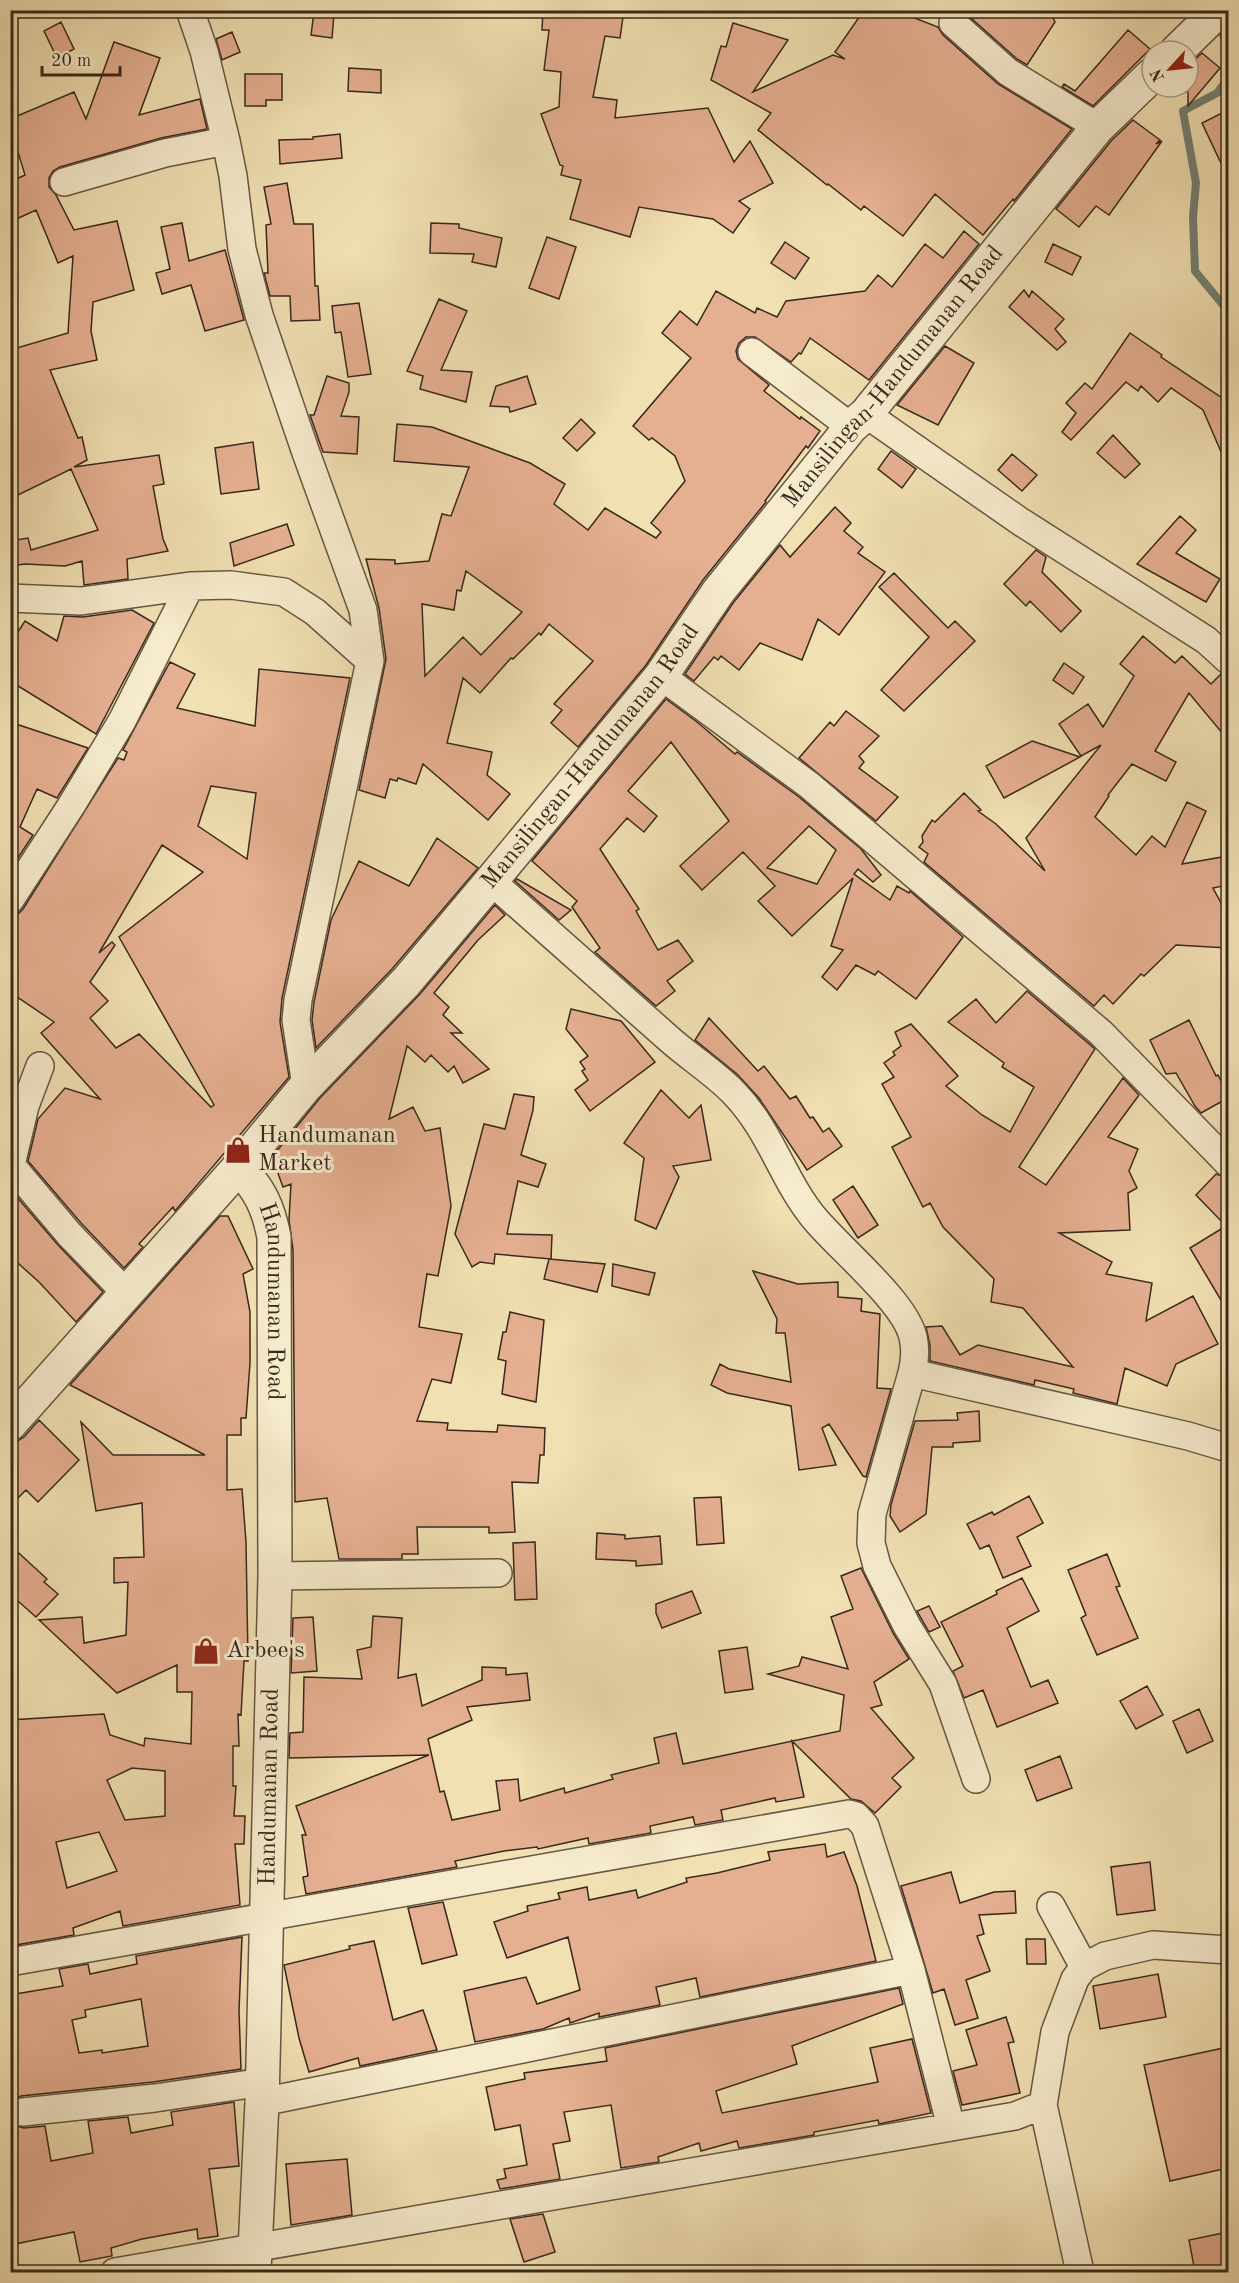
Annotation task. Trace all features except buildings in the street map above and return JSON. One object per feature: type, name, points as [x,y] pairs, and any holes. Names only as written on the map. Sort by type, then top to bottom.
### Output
[{"type":"street","points":[[190,10],[204,51],[226,141],[242,249],[259,315],[363,610],[370,662],[298,1000],[296,1020],[306,1086]]},
{"type":"street","points":[[1189,39],[1219,10]]},
{"type":"street","points":[[953,23],[1008,72],[1098,127]]},
{"type":"street","name":"Mansilingan-Handumanan Road","points":[[10,1424],[238,1167],[306,1086],[406,982],[661,676],[718,592],[1098,127],[1140,87]]},
{"type":"street","points":[[64,182],[165,153],[226,141]]},
{"type":"street","points":[[752,352],[1206,640],[1228,660]]},
{"type":"street","points":[[10,598],[81,601],[190,586],[231,585],[284,592],[315,612],[370,662]]},
{"type":"street","points":[[10,900],[71,806],[122,721],[190,586]]},
{"type":"street","points":[[661,676],[809,785],[1101,1033],[1228,1164]]},
{"type":"street","points":[[491,880],[670,1040],[734,1093],[761,1126],[814,1218],[890,1298],[906,1320],[913,1336],[915,1356],[872,1514],[871,1543],[877,1566],[907,1626],[943,1684],[976,1779]]},
{"type":"street","points":[[40,1066],[25,1106],[11,1165],[69,1234],[126,1293]]},
{"type":"street","name":"Handumanan Road","points":[[238,1167],[264,1199],[274,1237],[275,1576],[263,2092],[255,2260]]},
{"type":"street","points":[[912,1373],[1188,1436],[1228,1448]]},
{"type":"street","points":[[275,1576],[498,1573]]},
{"type":"street","points":[[10,1962],[849,1814],[856,1816],[866,1826],[911,1971],[951,2127]]},
{"type":"street","points":[[1051,1905],[1084,1967]]},
{"type":"street","points":[[1080,2272],[1043,2105],[1055,2032],[1075,1979],[1084,1967],[1105,1956],[1153,1945],[1228,1950]]},
{"type":"street","points":[[23,2112],[155,2098],[263,2092],[911,1971]]},
{"type":"street","points":[[115,2272],[255,2260],[1015,2116],[1043,2105]]},
{"type":"waterway","points":[[1219,21],[1228,52]]},
{"type":"waterway","points":[[1228,78],[1217,93],[1183,111],[1196,183],[1193,217],[1195,271],[1228,311]]},
{"type":"place","name":"Handumanan Market","points":[[238,1150]]},
{"type":"place","name":"Arbee's","points":[[206,1651]]}]
